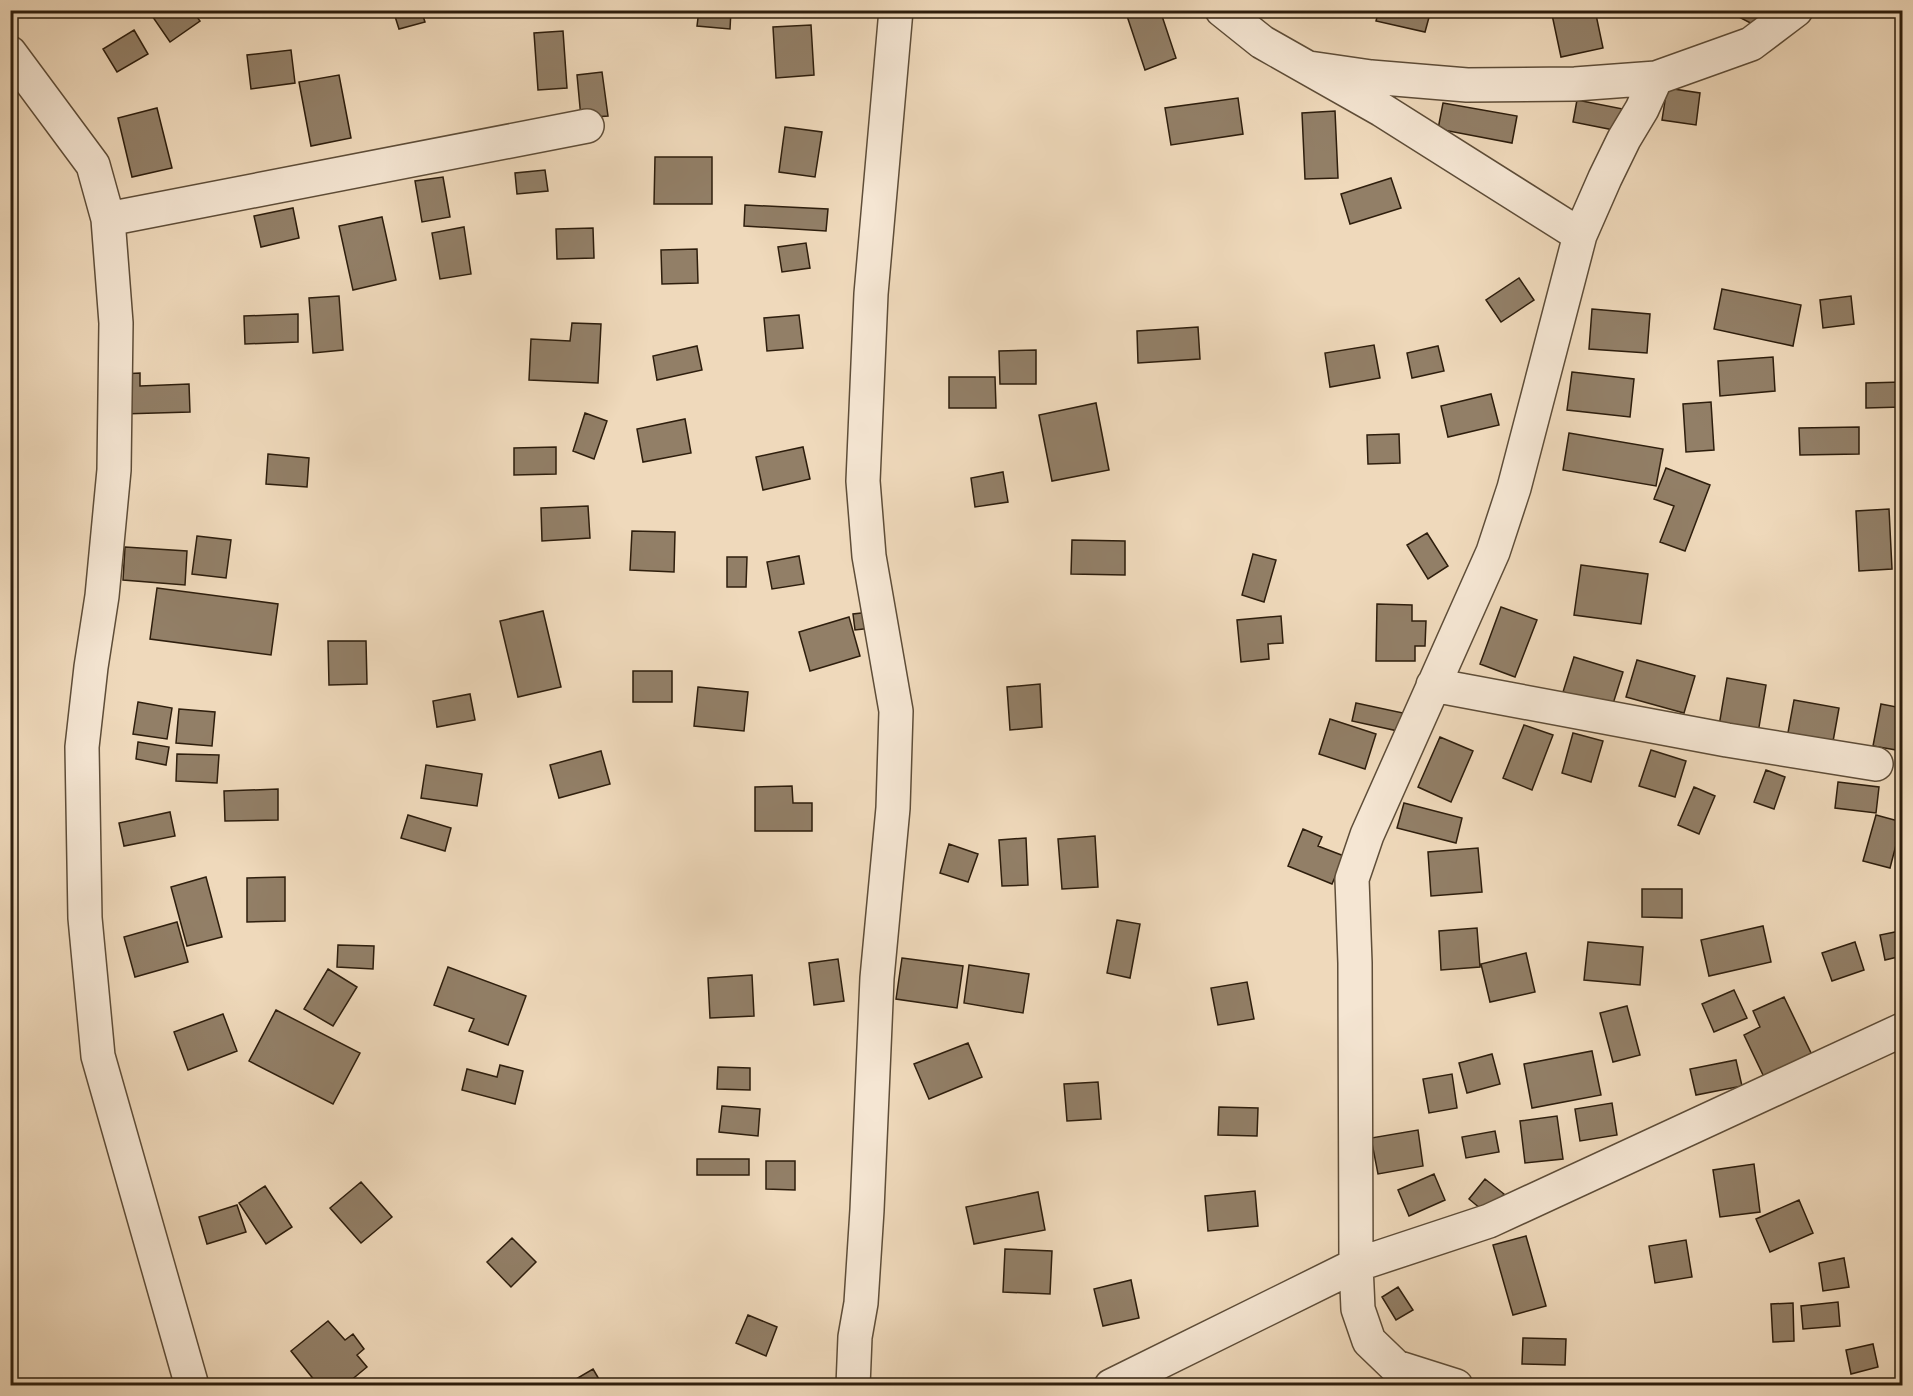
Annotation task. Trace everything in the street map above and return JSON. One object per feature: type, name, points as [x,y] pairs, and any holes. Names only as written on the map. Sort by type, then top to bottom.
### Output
[{"type":"street","points":[[853,1386],[855,1337],[861,1303],[867,1210],[877,978],[894,786],[896,711],[869,556],[863,481],[871,294],[896,10]]},
{"type":"street","points":[[1222,10],[1262,42],[1382,110],[1580,235]]},
{"type":"street","points":[[1309,68],[1371,77],[1467,86],[1575,84],[1656,78],[1751,44],[1796,10]]},
{"type":"street","points":[[10,53],[93,165],[108,219],[116,323],[114,470],[102,596],[82,747],[85,918],[98,1056],[192,1386]]},
{"type":"street","points":[[1456,1386],[1396,1367],[1369,1341],[1358,1309],[1355,963],[1352,879],[1367,836],[1493,552],[1514,488],[1580,235],[1656,78]]},
{"type":"street","points":[[108,219],[587,126]]},
{"type":"street","points":[[1433,685],[1727,740],[1875,764]]},
{"type":"street","points":[[1111,1386],[1356,1265],[1489,1221],[1902,1030]]},
{"type":"building","points":[[148,10],[192,10],[200,21],[170,42]]},
{"type":"building","points":[[393,10],[421,10],[425,22],[399,29]]},
{"type":"building","points":[[699,10],[731,10],[730,29],[697,26]]},
{"type":"building","points":[[1125,10],[1160,10],[1176,58],[1145,70]]},
{"type":"building","points":[[1379,10],[1431,10],[1425,32],[1376,21]]},
{"type":"building","points":[[1551,10],[1595,10],[1603,48],[1561,57]]},
{"type":"building","points":[[1735,10],[1771,10],[1762,29],[1733,14]]},
{"type":"building","points":[[811,25],[814,75],[776,78],[773,27]]},
{"type":"building","points":[[134,30],[148,54],[117,72],[103,49]]},
{"type":"building","points":[[563,31],[567,88],[538,90],[534,33]]},
{"type":"building","points":[[291,50],[295,83],[251,89],[247,55]]},
{"type":"building","points":[[602,72],[608,116],[581,118],[577,75]]},
{"type":"building","points":[[339,75],[351,138],[311,146],[299,82]]},
{"type":"building","points":[[1667,88],[1700,93],[1696,125],[1662,120]]},
{"type":"building","points":[[1238,98],[1243,134],[1171,145],[1165,108]]},
{"type":"building","points":[[1577,100],[1623,109],[1619,131],[1573,122]]},
{"type":"building","points":[[1443,103],[1517,116],[1512,143],[1438,129]]},
{"type":"building","points":[[157,108],[172,168],[132,177],[118,118]]},
{"type":"building","points":[[1335,111],[1338,178],[1305,179],[1302,113]]},
{"type":"building","points":[[785,127],[822,132],[815,177],[779,172]]},
{"type":"building","points":[[655,157],[712,157],[712,204],[654,204]]},
{"type":"building","points":[[545,170],[548,191],[517,194],[515,173]]},
{"type":"building","points":[[443,177],[450,217],[422,222],[415,181]]},
{"type":"building","points":[[1391,178],[1401,208],[1350,224],[1341,194]]},
{"type":"building","points":[[745,205],[828,209],[826,231],[744,226]]},
{"type":"building","points":[[293,208],[299,238],[261,247],[254,216]]},
{"type":"building","points":[[382,217],[396,280],[353,290],[339,226]]},
{"type":"building","points":[[464,227],[471,274],[440,279],[432,233]]},
{"type":"building","points":[[593,228],[594,258],[557,259],[556,229]]},
{"type":"building","points":[[806,243],[810,268],[782,272],[778,247]]},
{"type":"building","points":[[697,249],[698,283],[662,284],[661,250]]},
{"type":"building","points":[[1519,278],[1534,300],[1501,322],[1486,300]]},
{"type":"building","points":[[1722,289],[1801,305],[1793,346],[1714,329]]},
{"type":"building","points":[[339,296],[343,350],[313,353],[309,298]]},
{"type":"building","points":[[1851,296],[1854,324],[1823,328],[1820,300]]},
{"type":"building","points":[[1592,309],[1650,314],[1647,353],[1589,349]]},
{"type":"building","points":[[298,314],[298,342],[245,344],[244,316]]},
{"type":"building","points":[[799,315],[803,348],[767,351],[764,318]]},
{"type":"building","points":[[572,323],[601,324],[598,383],[529,380],[531,339],[570,341]]},
{"type":"building","points":[[1198,327],[1200,359],[1138,363],[1137,331]]},
{"type":"building","points":[[1374,345],[1380,378],[1330,387],[1325,353]]},
{"type":"building","points":[[697,346],[702,370],[657,380],[653,356]]},
{"type":"building","points":[[1438,346],[1444,371],[1412,378],[1407,353]]},
{"type":"building","points":[[1036,350],[1036,384],[1000,384],[999,351]]},
{"type":"building","points":[[1773,357],[1775,391],[1720,396],[1718,361]]},
{"type":"building","points":[[1572,372],[1634,379],[1630,417],[1567,410]]},
{"type":"building","points":[[140,373],[140,386],[189,384],[190,412],[122,414],[121,374]]},
{"type":"building","points":[[949,377],[995,377],[996,408],[949,408]]},
{"type":"building","points":[[1902,382],[1902,407],[1866,408],[1866,383]]},
{"type":"building","points":[[1491,394],[1499,425],[1448,437],[1441,406]]},
{"type":"building","points":[[1711,402],[1714,450],[1686,452],[1683,404]]},
{"type":"building","points":[[1096,403],[1109,470],[1052,481],[1039,415]]},
{"type":"building","points":[[585,413],[607,421],[594,459],[573,451]]},
{"type":"building","points":[[685,419],[691,453],[643,462],[637,429]]},
{"type":"building","points":[[1859,427],[1859,454],[1800,455],[1799,428]]},
{"type":"building","points":[[1569,433],[1663,449],[1656,486],[1563,470]]},
{"type":"building","points":[[1399,434],[1400,463],[1368,464],[1367,435]]},
{"type":"building","points":[[556,447],[556,474],[514,475],[514,448]]},
{"type":"building","points":[[803,447],[810,479],[763,490],[756,457]]},
{"type":"building","points":[[268,454],[309,458],[307,487],[266,484]]},
{"type":"building","points":[[1666,468],[1710,485],[1685,551],[1660,542],[1674,506],[1654,499]]},
{"type":"building","points":[[1003,472],[1008,502],[975,507],[971,478]]},
{"type":"building","points":[[588,506],[590,538],[542,541],[541,508]]},
{"type":"building","points":[[1889,509],[1892,569],[1859,571],[1856,511]]},
{"type":"building","points":[[632,531],[675,532],[674,572],[630,570]]},
{"type":"building","points":[[1427,533],[1448,566],[1428,579],[1407,545]]},
{"type":"building","points":[[197,536],[231,540],[226,578],[192,574]]},
{"type":"building","points":[[1072,540],[1125,541],[1125,575],[1071,574]]},
{"type":"building","points":[[125,547],[187,551],[185,585],[123,580]]},
{"type":"building","points":[[1253,554],[1276,560],[1264,602],[1242,595]]},
{"type":"building","points":[[799,556],[804,584],[772,589],[767,562]]},
{"type":"building","points":[[727,557],[747,557],[746,587],[727,587]]},
{"type":"building","points":[[1581,565],[1648,574],[1641,624],[1574,615]]},
{"type":"building","points":[[157,588],[278,604],[271,655],[150,639]]},
{"type":"building","points":[[1377,604],[1412,605],[1412,621],[1426,621],[1425,646],[1415,646],[1415,661],[1376,661]]},
{"type":"building","points":[[1501,607],[1537,620],[1515,677],[1480,664]]},
{"type":"building","points":[[543,611],[561,687],[518,697],[500,621]]},
{"type":"building","points":[[870,612],[872,628],[855,630],[853,614]]},
{"type":"building","points":[[1281,616],[1283,643],[1268,644],[1269,659],[1241,662],[1237,620]]},
{"type":"building","points":[[849,617],[860,656],[810,671],[799,632]]},
{"type":"building","points":[[328,641],[366,641],[367,684],[329,685]]},
{"type":"building","points":[[1574,657],[1623,672],[1612,707],[1563,692]]},
{"type":"building","points":[[1637,660],[1695,676],[1684,713],[1626,697]]},
{"type":"building","points":[[633,671],[672,671],[672,702],[633,702]]},
{"type":"building","points":[[1727,678],[1766,685],[1758,733],[1719,726]]},
{"type":"building","points":[[1040,684],[1042,727],[1010,730],[1007,687]]},
{"type":"building","points":[[698,687],[748,692],[744,731],[694,726]]},
{"type":"building","points":[[470,694],[475,720],[437,727],[433,701]]},
{"type":"building","points":[[1794,700],[1839,708],[1832,747],[1787,738]]},
{"type":"building","points":[[138,702],[172,708],[167,739],[133,734]]},
{"type":"building","points":[[1356,703],[1403,713],[1398,731],[1352,721]]},
{"type":"building","points":[[1881,704],[1902,708],[1902,751],[1873,746]]},
{"type":"building","points":[[179,709],[215,712],[212,746],[176,743]]},
{"type":"building","points":[[1330,719],[1376,734],[1365,769],[1319,754]]},
{"type":"building","points":[[1524,725],[1553,735],[1532,790],[1503,778]]},
{"type":"building","points":[[1573,733],[1603,741],[1591,782],[1562,773]]},
{"type":"building","points":[[1440,737],[1473,751],[1451,802],[1418,787]]},
{"type":"building","points":[[138,742],[169,747],[166,765],[136,759]]},
{"type":"building","points":[[1651,750],[1686,761],[1675,797],[1639,786]]},
{"type":"building","points":[[601,751],[610,784],[559,798],[550,765]]},
{"type":"building","points":[[177,754],[219,755],[217,783],[176,781]]},
{"type":"building","points":[[426,765],[482,774],[477,806],[421,798]]},
{"type":"building","points":[[1766,770],[1785,777],[1774,809],[1754,802]]},
{"type":"building","points":[[1838,782],[1879,787],[1876,813],[1835,808]]},
{"type":"building","points":[[792,786],[793,803],[812,803],[812,831],[755,831],[755,787]]},
{"type":"building","points":[[1694,787],[1715,796],[1699,834],[1678,825]]},
{"type":"building","points":[[278,789],[278,820],[225,821],[224,791]]},
{"type":"building","points":[[1404,803],[1462,818],[1456,843],[1397,828]]},
{"type":"building","points":[[170,812],[175,836],[124,846],[119,823]]},
{"type":"building","points":[[408,815],[451,828],[445,851],[401,838]]},
{"type":"building","points":[[1876,815],[1902,822],[1890,868],[1863,861]]},
{"type":"building","points":[[1303,829],[1322,837],[1318,846],[1344,856],[1332,884],[1288,866]]},
{"type":"building","points":[[1095,836],[1098,887],[1062,889],[1058,839]]},
{"type":"building","points":[[1026,838],[1028,885],[1002,886],[999,840]]},
{"type":"building","points":[[949,844],[978,854],[968,882],[940,873]]},
{"type":"building","points":[[1478,848],[1482,892],[1431,896],[1428,852]]},
{"type":"building","points":[[206,877],[222,937],[187,946],[171,887]]},
{"type":"building","points":[[285,877],[285,921],[247,922],[247,878]]},
{"type":"building","points":[[1642,889],[1682,889],[1682,918],[1642,917]]},
{"type":"building","points":[[1117,920],[1140,924],[1130,978],[1107,973]]},
{"type":"building","points":[[177,922],[188,962],[135,977],[124,937]]},
{"type":"building","points":[[1763,926],[1771,962],[1709,976],[1701,940]]},
{"type":"building","points":[[1477,928],[1480,967],[1441,970],[1439,931]]},
{"type":"building","points":[[1900,931],[1902,956],[1885,960],[1880,935]]},
{"type":"building","points":[[1588,942],[1643,947],[1640,985],[1584,980]]},
{"type":"building","points":[[1855,942],[1864,970],[1832,981],[1822,953]]},
{"type":"building","points":[[338,945],[374,946],[373,969],[337,967]]},
{"type":"building","points":[[1526,953],[1535,992],[1490,1002],[1481,964]]},
{"type":"building","points":[[902,958],[963,966],[957,1008],[896,999]]},
{"type":"building","points":[[838,959],[844,1001],[814,1005],[809,963]]},
{"type":"building","points":[[969,965],[1029,974],[1023,1013],[964,1003]]},
{"type":"building","points":[[448,967],[526,996],[508,1045],[469,1031],[474,1019],[434,1005]]},
{"type":"building","points":[[328,969],[357,987],[333,1026],[304,1009]]},
{"type":"building","points":[[752,975],[754,1016],[710,1018],[708,978]]},
{"type":"building","points":[[1247,982],[1254,1019],[1218,1025],[1211,988]]},
{"type":"building","points":[[1734,990],[1747,1018],[1714,1032],[1702,1004]]},
{"type":"building","points":[[1784,997],[1812,1055],[1764,1077],[1744,1035],[1760,1027],[1753,1011]]},
{"type":"building","points":[[1627,1006],[1640,1055],[1613,1062],[1600,1013]]},
{"type":"building","points":[[276,1010],[360,1053],[333,1104],[249,1061]]},
{"type":"building","points":[[223,1014],[237,1051],[188,1070],[174,1032]]},
{"type":"building","points":[[968,1043],[982,1077],[929,1099],[914,1064]]},
{"type":"building","points":[[1592,1051],[1601,1095],[1532,1108],[1524,1064]]},
{"type":"building","points":[[1492,1054],[1500,1084],[1467,1093],[1459,1063]]},
{"type":"building","points":[[1736,1060],[1742,1086],[1696,1095],[1690,1069]]},
{"type":"building","points":[[500,1065],[523,1071],[515,1104],[462,1090],[467,1069],[497,1077]]},
{"type":"building","points":[[718,1067],[750,1068],[750,1090],[717,1089]]},
{"type":"building","points":[[1452,1074],[1457,1108],[1429,1113],[1423,1079]]},
{"type":"building","points":[[1098,1082],[1101,1119],[1067,1121],[1064,1084]]},
{"type":"building","points":[[1612,1103],[1617,1135],[1580,1141],[1575,1109]]},
{"type":"building","points":[[722,1106],[760,1109],[758,1136],[719,1132]]},
{"type":"building","points":[[1219,1107],[1258,1108],[1257,1136],[1218,1135]]},
{"type":"building","points":[[1557,1116],[1563,1159],[1525,1163],[1520,1121]]},
{"type":"building","points":[[1418,1130],[1423,1166],[1378,1174],[1371,1138]]},
{"type":"building","points":[[1495,1131],[1499,1152],[1466,1158],[1462,1137]]},
{"type":"building","points":[[697,1159],[749,1159],[749,1175],[697,1175]]},
{"type":"building","points":[[766,1161],[795,1161],[795,1190],[766,1189]]},
{"type":"building","points":[[1754,1164],[1760,1212],[1720,1217],[1713,1170]]},
{"type":"building","points":[[1434,1174],[1445,1200],[1409,1216],[1398,1190]]},
{"type":"building","points":[[1485,1179],[1504,1194],[1487,1214],[1469,1199]]},
{"type":"building","points":[[361,1182],[392,1217],[361,1243],[330,1208]]},
{"type":"building","points":[[265,1186],[292,1227],[266,1244],[239,1203]]},
{"type":"building","points":[[1255,1191],[1258,1226],[1208,1231],[1205,1196]]},
{"type":"building","points":[[1038,1192],[1045,1230],[974,1244],[966,1207]]},
{"type":"building","points":[[1799,1200],[1813,1233],[1770,1252],[1756,1219]]},
{"type":"building","points":[[237,1205],[246,1232],[207,1244],[199,1217]]},
{"type":"building","points":[[1526,1236],[1546,1306],[1513,1315],[1493,1245]]},
{"type":"building","points":[[512,1238],[536,1262],[511,1287],[487,1262]]},
{"type":"building","points":[[1686,1240],[1692,1277],[1655,1283],[1649,1246]]},
{"type":"building","points":[[1005,1249],[1052,1251],[1050,1294],[1003,1292]]},
{"type":"building","points":[[1844,1258],[1849,1287],[1823,1291],[1819,1263]]},
{"type":"building","points":[[1131,1280],[1139,1318],[1103,1326],[1094,1289]]},
{"type":"building","points":[[1398,1287],[1413,1310],[1396,1320],[1382,1297]]},
{"type":"building","points":[[1838,1302],[1840,1326],[1803,1329],[1801,1306]]},
{"type":"building","points":[[1793,1303],[1794,1341],[1773,1342],[1771,1304]]},
{"type":"building","points":[[748,1315],[777,1327],[766,1356],[736,1343]]},
{"type":"building","points":[[328,1321],[345,1340],[353,1334],[364,1349],[357,1355],[367,1367],[344,1386],[319,1386],[291,1351]]},
{"type":"building","points":[[1523,1338],[1566,1339],[1565,1365],[1522,1364]]},
{"type":"building","points":[[1873,1344],[1878,1367],[1851,1374],[1846,1350]]},
{"type":"building","points":[[593,1369],[603,1386],[564,1386]]}]
